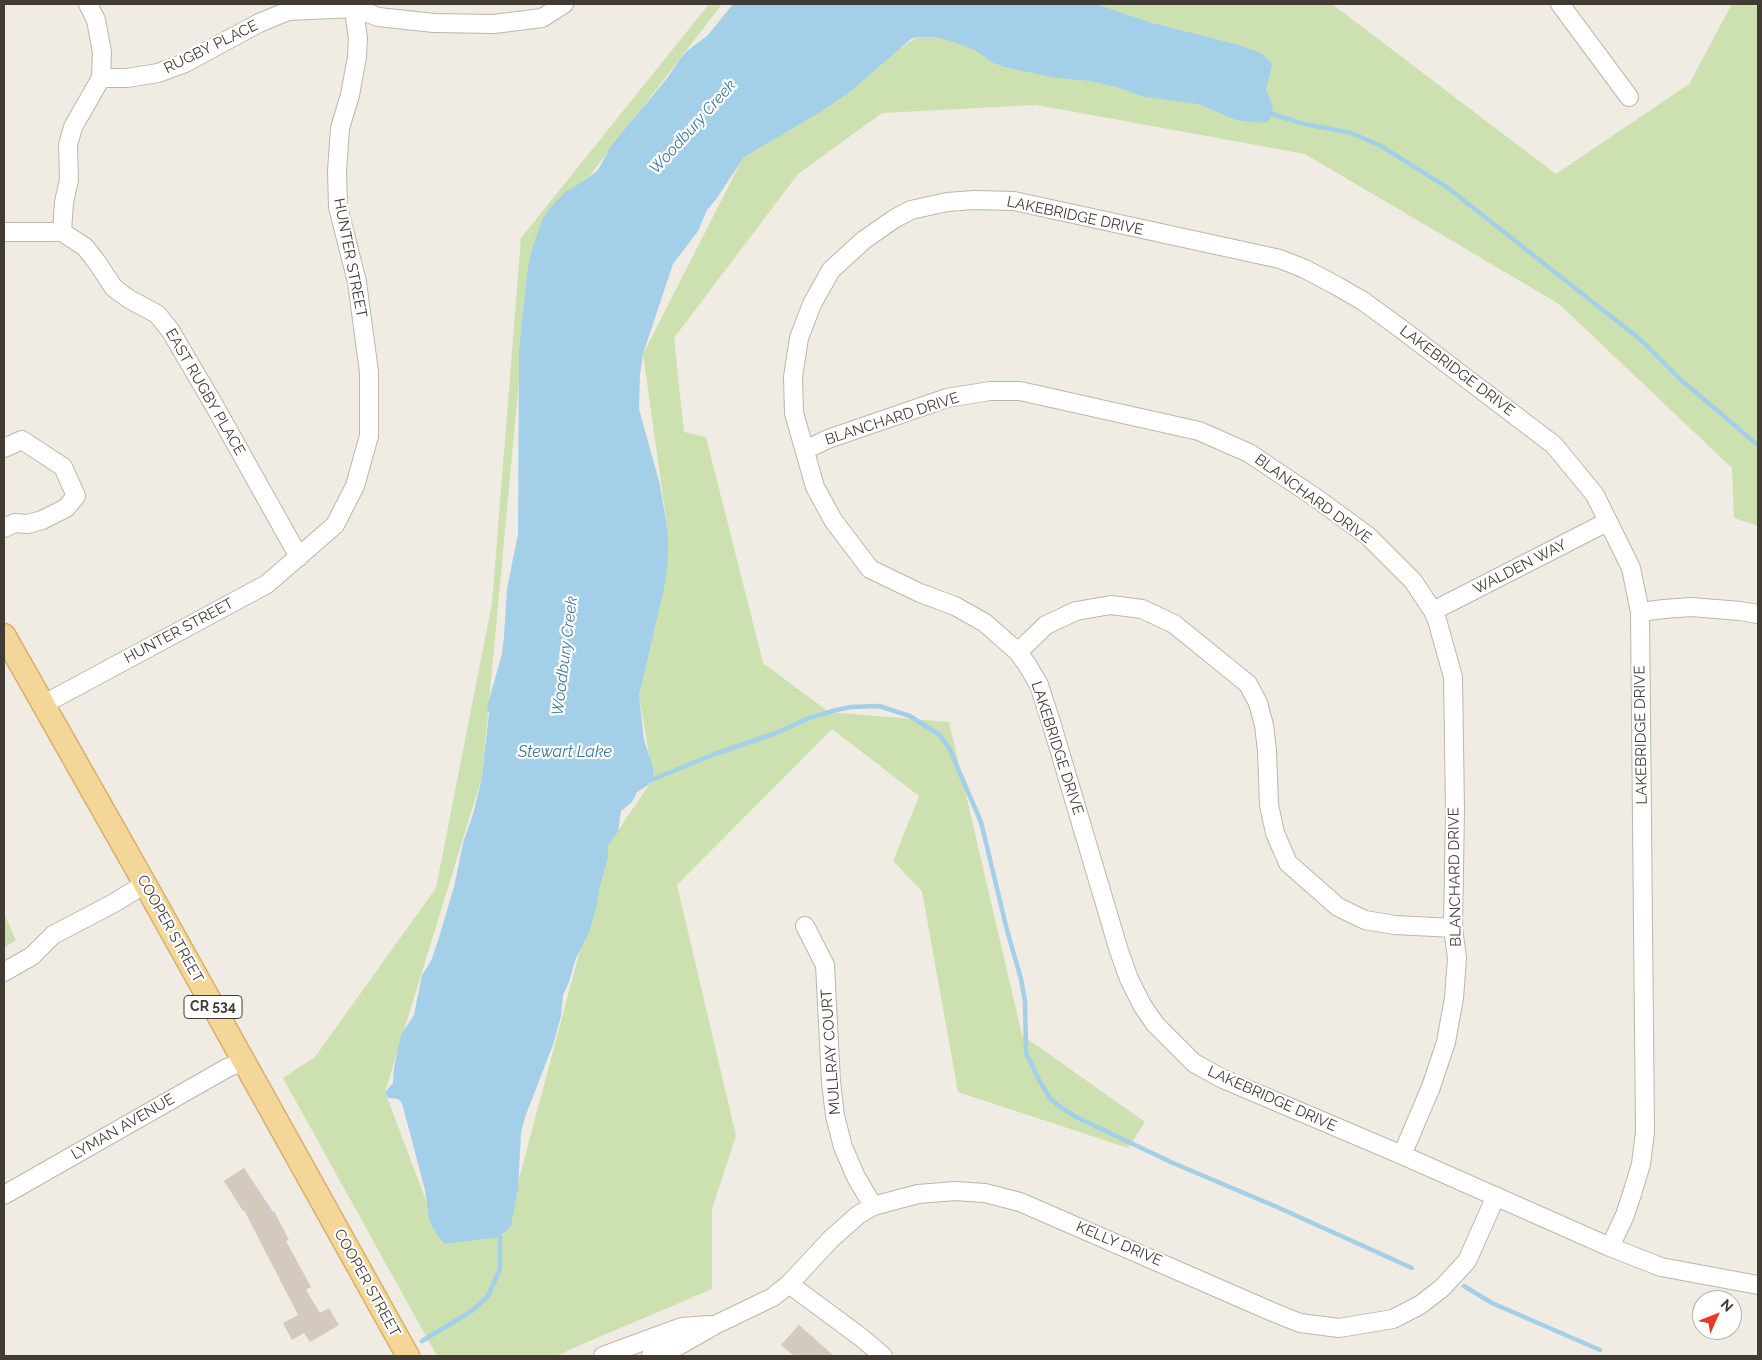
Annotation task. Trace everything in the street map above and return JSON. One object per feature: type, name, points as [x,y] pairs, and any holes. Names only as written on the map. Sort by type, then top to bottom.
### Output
[{"type":"main road","name":"COOPER STREET","points":[[4,635],[408,1356]]},
{"type":"street","points":[[4,232],[62,232],[68,180],[68,145],[73,127],[101,78],[102,52],[96,20],[88,4]]},
{"type":"street","name":"RUGBY PLACE","points":[[101,78],[127,78],[150,74],[184,63],[260,23],[288,11],[354,6],[378,17],[469,25],[542,18],[564,4]]},
{"type":"street","points":[[1560,4],[1629,98]]},
{"type":"street","name":"HUNTER STREET","points":[[44,704],[267,584],[335,525],[355,486],[369,436],[369,372],[357,282],[338,207],[336,171],[340,128],[350,95],[358,57],[354,6]]},
{"type":"street","name":"LAKEBRIDGE DRIVE","points":[[1610,1247],[1625,1215],[1632,1194],[1641,1164],[1645,1132],[1640,612],[1631,568],[1595,495],[1554,445],[1393,323],[1363,301],[1337,286],[1305,269],[1280,260],[1014,201],[965,200],[911,210],[894,219],[864,240],[831,270],[812,304],[799,338],[793,377],[794,413],[815,487],[833,520],[870,568],[920,593],[954,606],[985,623],[1018,652],[1028,666],[1039,685],[1129,979],[1142,1005],[1155,1024],[1194,1063],[1223,1079],[1402,1155],[1610,1247],[1661,1267],[1758,1285]]},
{"type":"street","name":"EAST RUGBY PLACE","points":[[62,232],[84,247],[114,288],[129,299],[157,314],[170,330],[299,557]]},
{"type":"street","name":"BLANCHARD DRIVE","points":[[805,450],[828,439],[947,398],[990,391],[1020,391],[1199,431],[1249,453],[1368,536],[1412,581],[1433,611],[1441,628],[1453,677],[1453,928],[1456,958],[1454,998],[1446,1042],[1431,1087],[1402,1155]]},
{"type":"street","points":[[4,448],[22,440],[64,467],[76,496],[66,508],[42,520],[28,524],[15,523],[4,528]]},
{"type":"street","name":"WALDEN WAY","points":[[1433,611],[1607,522]]},
{"type":"street","points":[[1018,652],[1046,625],[1076,611],[1103,606],[1111,605],[1142,609],[1174,624],[1248,684],[1258,703],[1264,725],[1267,751],[1269,805],[1275,832],[1288,863],[1338,907],[1365,920],[1395,925],[1453,928]]},
{"type":"street","points":[[1640,612],[1664,608],[1690,608],[1758,614]]},
{"type":"street","points":[[4,972],[32,956],[53,935],[114,903],[145,884]]},
{"type":"street","name":"MULLRAY COURT","points":[[805,926],[826,965],[831,1082],[835,1116],[843,1148],[856,1177],[873,1206]]},
{"type":"street","name":"LYMAN AVENUE","points":[[4,1195],[227,1068],[244,1061]]},
{"type":"street","name":"KELLY DRIVE","points":[[651,1356],[680,1345],[715,1325],[773,1297],[858,1215],[873,1206],[918,1194],[955,1191],[985,1193],[1020,1202],[1300,1323],[1339,1328],[1393,1319],[1420,1305],[1442,1288],[1467,1261],[1496,1196]]},
{"type":"street","points":[[788,1284],[862,1338],[883,1356]]},
{"type":"street","name":"KELLY DRIVE","points":[[603,1356],[639,1350],[682,1327],[715,1325]]},
{"type":"green space","points":[[709,4],[722,4],[531,252],[482,777],[385,1092],[441,1240],[504,1235],[608,845],[653,779],[639,695],[668,533],[643,354],[744,156],[917,37],[945,4],[1332,4],[1556,174],[1689,84],[1732,4],[1758,4],[1758,526],[1734,518],[1732,468],[1559,304],[1305,154],[1037,105],[882,113],[798,174],[674,338],[684,432],[706,437],[763,663],[829,712],[949,722],[1022,1035],[1145,1122],[1128,1148],[958,1092],[922,891],[893,861],[919,796],[832,729],[677,885],[736,1136],[712,1209],[712,1289],[557,1356],[437,1356],[283,1078],[315,1057],[436,888],[492,603],[521,238]]},
{"type":"green space","points":[[4,914],[16,940],[4,948]]},
{"type":"water","name":"Stewart Lake","points":[[733,4],[1096,4],[1152,23],[1235,44],[1261,53],[1271,62],[1272,66],[1266,89],[1272,104],[1273,113],[1265,123],[1236,120],[1198,104],[1145,97],[1116,87],[1090,81],[1057,78],[1008,68],[993,63],[975,50],[951,41],[936,37],[917,37],[911,39],[851,91],[820,112],[744,157],[707,210],[698,231],[673,264],[643,354],[639,409],[660,485],[668,533],[665,584],[639,695],[644,740],[653,767],[653,779],[647,786],[637,792],[632,802],[621,811],[618,832],[608,845],[608,857],[588,935],[576,958],[563,995],[561,1016],[553,1045],[525,1117],[521,1133],[518,1189],[511,1226],[500,1237],[445,1244],[438,1237],[429,1219],[425,1190],[402,1103],[398,1099],[388,1098],[385,1092],[393,1083],[401,1035],[414,1015],[422,975],[431,961],[438,941],[482,777],[489,713],[487,707],[502,654],[507,589],[518,534],[519,351],[531,252],[543,218],[550,208],[565,192],[598,170],[611,146],[668,77],[680,59],[687,51],[708,35]]},
{"type":"building","points":[[244,1168],[274,1211],[289,1240],[286,1241],[311,1287],[306,1290],[320,1313],[329,1308],[339,1325],[310,1342],[304,1333],[292,1340],[283,1323],[298,1315],[244,1210],[224,1181]]},
{"type":"building","points":[[799,1325],[834,1356],[794,1356],[781,1345]]},
{"type":"waterway","points":[[1268,113],[1305,124],[1351,133],[1381,146],[1448,188],[1641,340],[1681,380],[1758,445]]},
{"type":"waterway","points":[[649,781],[715,754],[776,733],[807,719],[851,707],[879,706],[910,716],[940,735],[949,748],[981,822],[1021,979],[1025,1001],[1026,1053],[1050,1098],[1076,1117],[1173,1163],[1277,1207],[1412,1268]]},
{"type":"waterway","name":"Woodbury Creek","points":[[422,1341],[472,1311],[488,1296],[500,1269],[500,1237],[498,1233]]},
{"type":"waterway","points":[[1464,1286],[1492,1303],[1600,1350]]}]
